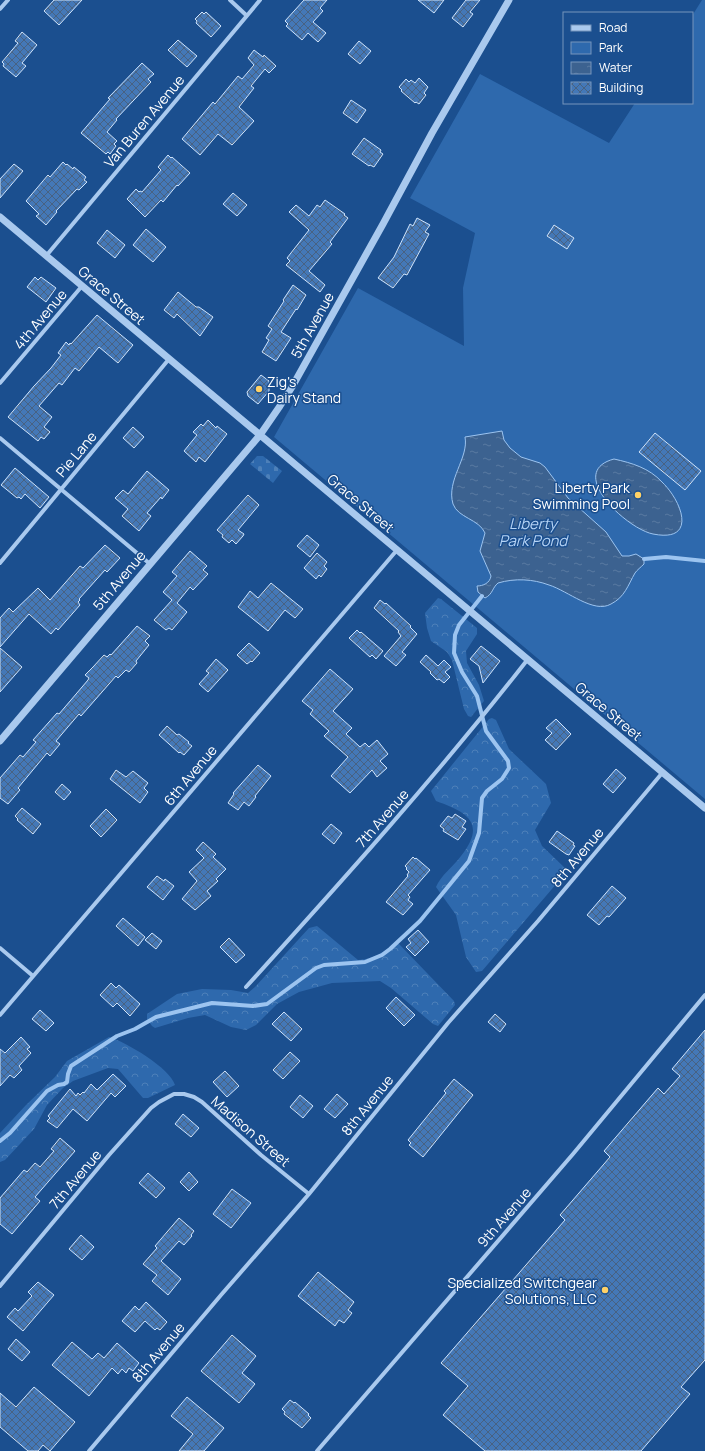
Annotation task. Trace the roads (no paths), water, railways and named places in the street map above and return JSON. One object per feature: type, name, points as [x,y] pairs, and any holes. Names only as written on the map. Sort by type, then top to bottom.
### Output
[{"type":"street","points":[[0,9],[8,0]]},
{"type":"street","points":[[230,0],[246,15]]},
{"type":"street","name":"Van Buren Avenue","points":[[46,256],[260,0]]},
{"type":"street","name":"5th Avenue","points":[[0,741],[260,435],[280,406],[384,224],[432,133],[509,0]]},
{"type":"street","name":"Grace Street","points":[[0,217],[705,808]]},
{"type":"street","name":"4th Avenue","points":[[0,383],[82,286]]},
{"type":"street","name":"Pie Lane","points":[[0,563],[169,359]]},
{"type":"street","points":[[0,438],[150,564]]},
{"type":"street","name":"6th Avenue","points":[[0,1015],[397,550]]},
{"type":"street","name":"7th Avenue","points":[[246,987],[410,804],[528,660]]},
{"type":"street","name":"8th Avenue","points":[[89,1451],[309,1194],[448,1023],[538,921],[663,772]]},
{"type":"street","points":[[0,948],[33,976]]},
{"type":"street","name":"9th Avenue","points":[[317,1451],[572,1154],[705,995]]},
{"type":"street","name":"7th Avenue","points":[[0,1286],[144,1115],[159,1102],[174,1094]]},
{"type":"street","name":"Madison Street","points":[[174,1094],[184,1094],[194,1097],[202,1102],[261,1155],[309,1194]]},
{"type":"water","name":"Liberty Park Pond","points":[[502,431],[504,440],[510,448],[521,457],[540,463],[545,467],[568,498],[606,532],[622,556],[636,554],[644,559],[644,564],[636,572],[626,590],[616,601],[604,606],[597,606],[589,604],[549,585],[537,581],[524,580],[511,580],[498,583],[490,595],[485,598],[478,592],[477,586],[486,584],[491,576],[480,551],[485,533],[482,528],[456,509],[453,504],[452,486],[464,453],[465,437]]},
{"type":"water","name":"Liberty Park Swimming Pool","points":[[614,459],[634,464],[652,473],[669,490],[680,509],[682,518],[681,527],[676,532],[667,535],[653,534],[642,530],[616,512],[605,500],[598,487],[596,476],[601,466]]},
{"type":"waterway","points":[[644,559],[666,557],[705,561]]},
{"type":"waterway","points":[[0,1141],[10,1133],[47,1091],[67,1082],[71,1066],[117,1036],[135,1029],[156,1017],[212,1003],[253,1006],[267,1004],[316,968],[324,965],[365,962],[382,955],[420,921],[469,861],[479,833],[482,798],[487,791],[502,779],[509,768],[508,761],[486,731],[477,696],[462,672],[454,653],[455,635],[459,625],[482,596]]},
{"type":"place","name":"Zig's Dairy Stand","points":[[259,389]]},
{"type":"place","name":"Liberty Park Swimming Pool","points":[[638,495]]},
{"type":"place","name":"Specialized Switchgear Solutions, LLC","points":[[605,1290]]}]
